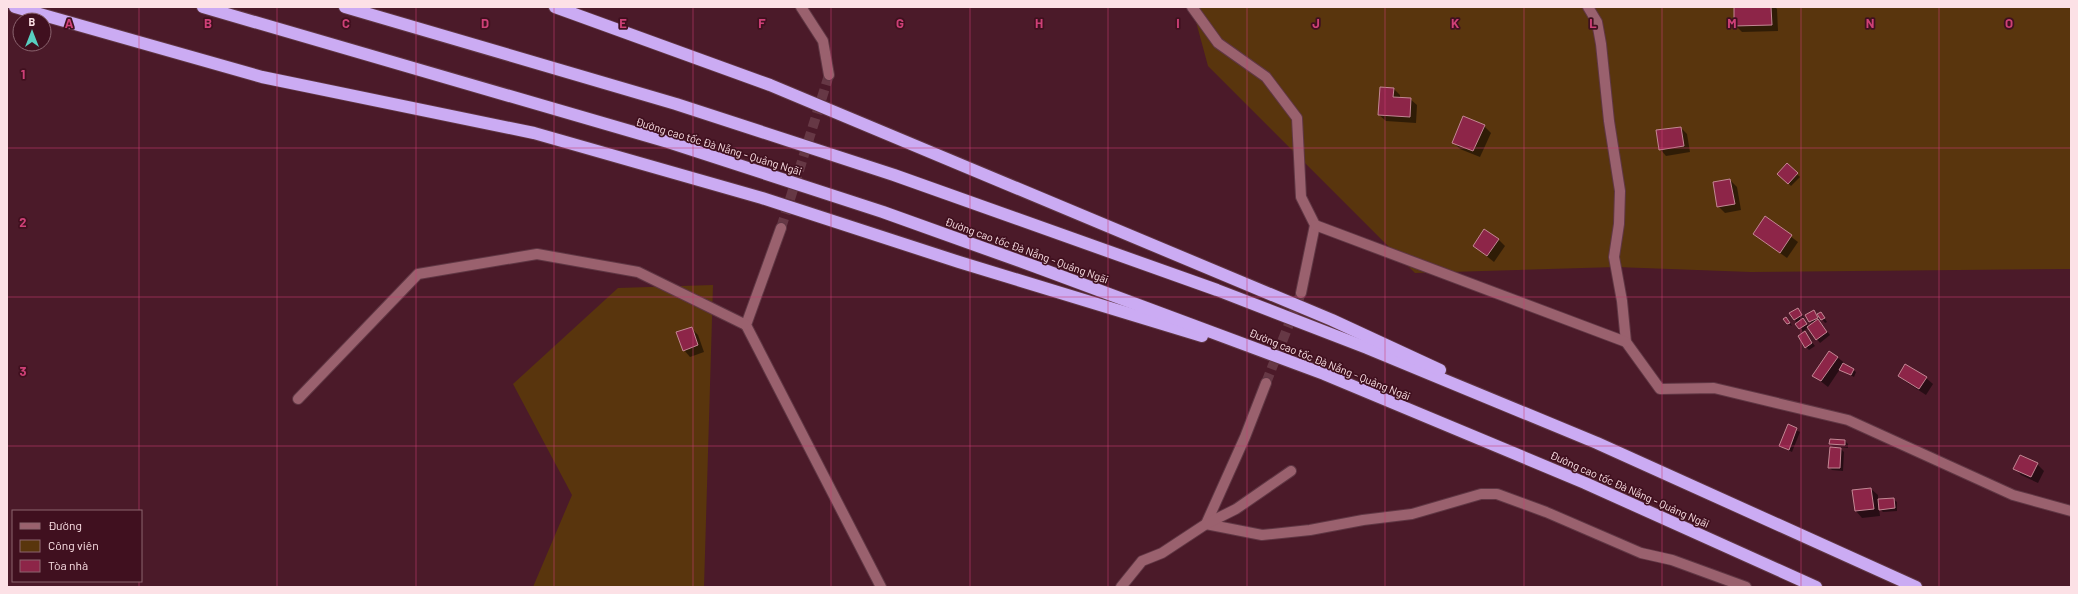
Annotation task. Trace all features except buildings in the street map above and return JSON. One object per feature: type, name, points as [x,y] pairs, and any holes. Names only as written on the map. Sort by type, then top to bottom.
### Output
[{"type":"highway","points":[[15,7],[262,77],[534,133],[762,198],[960,262],[1324,374]]},
{"type":"highway","name":"Đường cao tốc Đà Nẵng - Quảng Ngãi","points":[[203,7],[668,142],[883,212],[1324,374],[1585,483],[1816,587]]},
{"type":"highway","points":[[345,7],[676,104],[894,175],[1030,222],[1216,290],[1367,348],[1597,443]]},
{"type":"highway","points":[[555,7],[770,85],[1022,189],[1332,320],[1597,443],[1916,587]]},
{"type":"street","points":[[800,7],[823,41],[829,75]]},
{"type":"street","points":[[1192,7],[1218,43],[1266,76],[1297,118],[1301,197],[1315,225],[1301,293]]},
{"type":"street","points":[[1588,7],[1597,22],[1601,44],[1609,120],[1620,191],[1619,224],[1614,257],[1622,301],[1626,342],[1660,389],[1714,388],[1848,420],[2013,495],[2071,511]]},
{"type":"street","points":[[1315,225],[1626,342]]},
{"type":"street","points":[[746,325],[781,228]]},
{"type":"street","points":[[298,399],[418,274],[537,254],[638,272],[746,325],[881,587]]},
{"type":"street","points":[[1206,524],[1245,438],[1266,383]]},
{"type":"street","points":[[1121,587],[1142,562],[1162,553],[1206,524],[1236,509],[1291,471]]},
{"type":"street","points":[[1206,524],[1262,535],[1310,530],[1363,520],[1412,514],[1481,494],[1497,494],[1546,512],[1641,553],[1672,560],[1746,587]]},
{"type":"green space","points":[[1192,7],[2071,7],[2071,269],[1751,272],[1616,267],[1415,273],[1208,66]]},
{"type":"green space","points":[[713,285],[704,587],[533,587],[572,495],[513,384],[618,288]]},
{"type":"tunnel","points":[[781,228],[829,75]]},
{"type":"tunnel","points":[[1266,383],[1301,293]]}]
